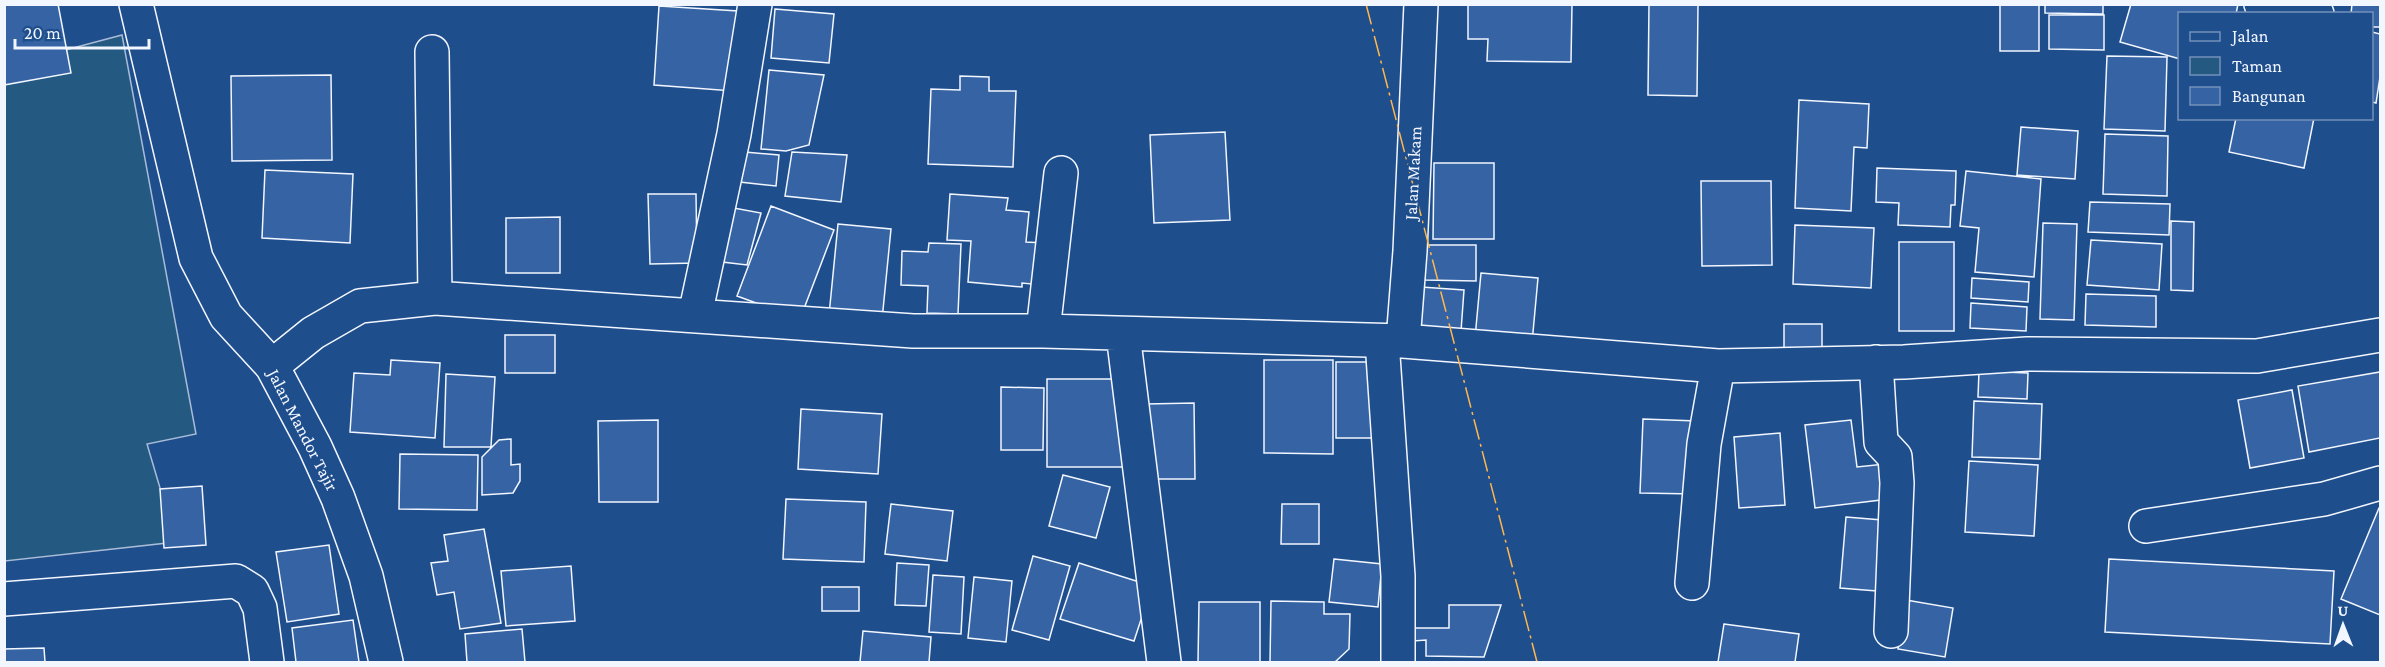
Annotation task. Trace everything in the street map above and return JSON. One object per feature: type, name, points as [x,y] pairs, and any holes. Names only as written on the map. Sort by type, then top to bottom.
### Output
[{"type":"street","name":"Jalan Mandor Tajir","points":[[136,4],[196,258],[226,316],[272,366],[315,447],[338,498],[366,576],[386,663]]},
{"type":"street","points":[[695,315],[734,134],[755,4]]},
{"type":"street","name":"Jalan Makam","points":[[1398,663],[1392,341],[1410,251],[1421,4]]},
{"type":"street","points":[[2261,4],[2306,12]]},
{"type":"street","points":[[432,52],[435,298]]},
{"type":"street","points":[[1043,331],[1061,173]]},
{"type":"street","points":[[272,366],[313,333],[360,306],[435,298],[914,332],[1043,331],[1392,341],[1718,366],[1876,362],[2028,354],[2257,356],[2380,335]]},
{"type":"street","points":[[1124,334],[1164,663]]},
{"type":"street","points":[[1876,362],[1881,442],[1895,458],[1897,483],[1891,631]]},
{"type":"street","points":[[1692,583],[1704,444],[1718,366]]},
{"type":"street","points":[[2146,526],[2324,499],[2380,483]]},
{"type":"street","points":[[4,599],[236,581],[252,591],[260,608],[267,663]]},
{"type":"green space","points":[[122,35],[196,434],[147,444],[176,542],[5,561],[5,66]]},
{"type":"building","points":[[4,4],[58,4],[71,73],[4,85]]},
{"type":"building","points":[[1468,4],[1572,4],[1571,62],[1487,61],[1488,39],[1468,39]]},
{"type":"building","points":[[1649,4],[1698,4],[1697,96],[1648,95]]},
{"type":"building","points":[[2000,4],[2039,4],[2039,51],[2000,51]]},
{"type":"building","points":[[2045,4],[2103,4],[2103,14],[2045,13]]},
{"type":"building","points":[[2131,4],[2238,4],[2236,12],[2178,12],[2178,58],[2120,42]]},
{"type":"building","points":[[2352,4],[2380,4],[2380,27],[2373,27],[2373,12],[2351,12]]},
{"type":"building","points":[[659,6],[738,11],[733,91],[654,85]]},
{"type":"building","points":[[775,9],[834,14],[829,63],[771,58]]},
{"type":"building","points":[[2049,15],[2104,15],[2104,50],[2049,49]]},
{"type":"building","points":[[2373,32],[2380,34],[2380,77],[2376,103],[2373,102]]},
{"type":"building","points":[[2107,56],[2167,57],[2165,131],[2104,129]]},
{"type":"building","points":[[769,70],[824,75],[809,145],[786,151],[761,149]]},
{"type":"building","points":[[331,75],[332,160],[232,161],[231,76]]},
{"type":"building","points":[[960,76],[989,77],[989,91],[1016,91],[1013,167],[928,164],[931,89],[960,90]]},
{"type":"building","points":[[1799,100],[1869,104],[1867,148],[1854,147],[1851,211],[1795,208]]},
{"type":"building","points":[[2236,120],[2314,120],[2304,168],[2229,152]]},
{"type":"building","points":[[2021,127],[2078,131],[2075,179],[2017,175]]},
{"type":"building","points":[[1225,132],[1230,220],[1154,223],[1150,135]]},
{"type":"building","points":[[2105,134],[2168,136],[2167,196],[2103,194]]},
{"type":"building","points":[[734,151],[779,155],[776,186],[731,181]]},
{"type":"building","points":[[792,152],[847,155],[841,202],[785,196]]},
{"type":"building","points":[[1434,163],[1494,163],[1494,239],[1433,239]]},
{"type":"building","points":[[1877,168],[1956,171],[1955,205],[1951,205],[1950,227],[1898,225],[1899,203],[1876,202]]},
{"type":"building","points":[[265,170],[353,174],[350,243],[262,238]]},
{"type":"building","points":[[1966,171],[2041,179],[2034,277],[1975,272],[1979,228],[1960,226]]},
{"type":"building","points":[[1701,181],[1771,181],[1772,265],[1702,266]]},
{"type":"building","points":[[648,194],[696,194],[697,263],[650,264]]},
{"type":"building","points":[[950,194],[1008,198],[1006,210],[1029,212],[1026,242],[1045,243],[1042,285],[1022,283],[1022,287],[968,282],[971,241],[947,240]]},
{"type":"building","points":[[2090,202],[2170,204],[2169,235],[2088,232]]},
{"type":"building","points":[[723,206],[761,213],[747,265],[714,261]]},
{"type":"building","points":[[771,206],[834,230],[800,319],[737,296]]},
{"type":"building","points":[[560,217],[560,273],[506,273],[506,218]]},
{"type":"building","points":[[2171,221],[2194,222],[2193,291],[2171,290]]},
{"type":"building","points":[[2043,223],[2077,224],[2074,320],[2040,319]]},
{"type":"building","points":[[838,224],[891,229],[882,320],[829,315]]},
{"type":"building","points":[[1795,225],[1874,228],[1871,288],[1793,284]]},
{"type":"building","points":[[2091,240],[2162,244],[2159,290],[2087,285]]},
{"type":"building","points":[[1899,242],[1954,242],[1954,331],[1899,331]]},
{"type":"building","points":[[929,243],[961,244],[958,314],[927,313],[928,286],[901,285],[902,251],[928,252]]},
{"type":"building","points":[[1426,245],[1476,245],[1476,281],[1425,280]]},
{"type":"building","points":[[1481,273],[1538,278],[1532,343],[1475,338]]},
{"type":"building","points":[[1972,278],[2029,282],[2028,302],[1971,298]]},
{"type":"building","points":[[1421,287],[1464,290],[1461,331],[1417,328]]},
{"type":"building","points":[[2086,294],[2156,296],[2156,327],[2085,325]]},
{"type":"building","points":[[1971,303],[2027,307],[2026,331],[1970,328]]},
{"type":"building","points":[[1784,324],[1822,324],[1822,350],[1784,350]]},
{"type":"building","points":[[505,335],[555,335],[555,373],[505,373]]},
{"type":"building","points":[[391,360],[440,363],[435,438],[350,432],[354,373],[390,375]]},
{"type":"building","points":[[1264,360],[1333,360],[1333,454],[1264,453]]},
{"type":"building","points":[[1336,362],[1378,362],[1378,438],[1336,438]]},
{"type":"building","points":[[1979,371],[2028,373],[2027,399],[1978,397]]},
{"type":"building","points":[[2380,372],[2380,438],[2309,452],[2298,386]]},
{"type":"building","points":[[446,374],[495,377],[491,447],[444,447]]},
{"type":"building","points":[[1047,379],[1123,379],[1123,467],[1047,467]]},
{"type":"building","points":[[1001,387],[1044,388],[1043,450],[1001,450]]},
{"type":"building","points":[[2292,390],[2304,458],[2250,468],[2238,400]]},
{"type":"building","points":[[1974,401],[2042,404],[2040,459],[1972,457]]},
{"type":"building","points":[[1194,403],[1195,479],[1147,479],[1146,404]]},
{"type":"building","points":[[801,409],[882,414],[878,474],[798,469]]},
{"type":"building","points":[[1643,419],[1697,421],[1695,494],[1640,493]]},
{"type":"building","points":[[658,420],[658,502],[599,502],[598,421]]},
{"type":"building","points":[[1851,420],[1857,467],[1885,464],[1889,499],[1815,508],[1805,425]]},
{"type":"building","points":[[1780,433],[1785,505],[1739,508],[1734,437]]},
{"type":"building","points":[[511,439],[511,465],[520,464],[520,481],[513,493],[482,495],[482,457],[499,440]]},
{"type":"building","points":[[400,454],[478,455],[477,510],[399,509]]},
{"type":"building","points":[[1969,461],[2038,465],[2034,536],[1965,532]]},
{"type":"building","points":[[1063,475],[1110,487],[1096,538],[1049,526]]},
{"type":"building","points":[[202,486],[206,545],[164,548],[160,489]]},
{"type":"building","points":[[786,499],[866,502],[864,562],[783,559]]},
{"type":"building","points":[[891,504],[953,511],[947,561],[885,554]]},
{"type":"building","points":[[1282,504],[1319,504],[1319,544],[1281,544]]},
{"type":"building","points":[[2380,508],[2380,615],[2341,599]]},
{"type":"building","points":[[1846,517],[1894,521],[1889,592],[1840,588]]},
{"type":"building","points":[[484,529],[501,623],[460,629],[454,592],[437,595],[431,563],[448,561],[444,535]]},
{"type":"building","points":[[329,545],[339,614],[287,622],[276,552]]},
{"type":"building","points":[[1033,556],[1070,566],[1049,640],[1012,630]]},
{"type":"building","points":[[1334,559],[1382,564],[1378,607],[1329,602]]},
{"type":"building","points":[[2109,559],[2334,571],[2330,644],[2105,632]]},
{"type":"building","points":[[897,563],[929,565],[926,606],[895,605]]},
{"type":"building","points":[[1079,563],[1152,586],[1134,641],[1060,619]]},
{"type":"building","points":[[571,566],[575,621],[506,626],[501,571]]},
{"type":"building","points":[[933,575],[964,577],[961,634],[929,632]]},
{"type":"building","points":[[974,577],[1012,581],[1006,642],[968,638]]},
{"type":"building","points":[[822,587],[859,587],[859,611],[822,611]]},
{"type":"building","points":[[1906,600],[1953,608],[1945,657],[1898,649]]},
{"type":"building","points":[[1271,601],[1324,602],[1324,614],[1350,614],[1349,649],[1335,662],[1270,662]]},
{"type":"building","points":[[1199,602],[1260,602],[1260,662],[1198,662]]},
{"type":"building","points":[[1449,605],[1501,605],[1484,657],[1426,656],[1426,640],[1413,641],[1413,628],[1449,628]]},
{"type":"building","points":[[353,620],[359,662],[296,662],[292,628]]},
{"type":"building","points":[[1724,624],[1799,634],[1795,662],[1718,662]]},
{"type":"building","points":[[522,629],[525,662],[467,662],[465,634]]},
{"type":"building","points":[[863,631],[931,637],[929,662],[860,662]]},
{"type":"building","points":[[44,648],[45,662],[4,662],[4,649]]},
{"type":"power","points":[[1366,4],[1537,662]]}]
